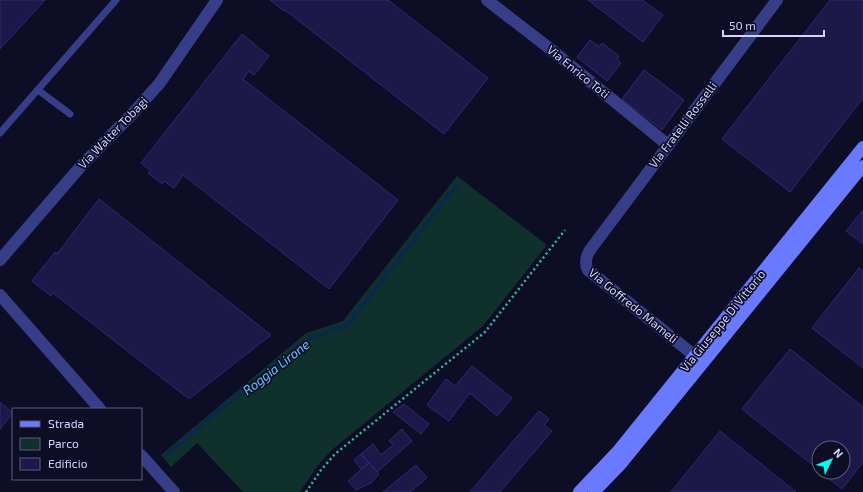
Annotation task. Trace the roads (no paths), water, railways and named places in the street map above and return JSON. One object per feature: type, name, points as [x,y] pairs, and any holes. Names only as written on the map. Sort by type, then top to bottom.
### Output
[{"type":"main road","name":"Via Giuseppe Di Vittorio","points":[[579,492],[617,452],[863,147]]},
{"type":"main road","name":"Via Giuseppe Di Vittorio","points":[[594,492],[620,464],[863,168]]},
{"type":"street","name":"Via Walter Tobagi","points":[[0,260],[81,166],[159,84],[216,0]]},
{"type":"street","name":"Via Enrico Toti","points":[[487,0],[668,145]]},
{"type":"street","name":"Via Fratelli Rosselli","points":[[590,250],[777,0]]},
{"type":"street","name":"Via Goffredo Mameli","points":[[590,250],[586,260],[588,270],[695,356]]},
{"type":"street","points":[[0,295],[99,408]]},
{"type":"street","points":[[142,456],[174,492]]},
{"type":"lane","points":[[0,133],[116,0]]},
{"type":"lane","points":[[38,90],[70,114]]},
{"type":"waterway","name":"Roggia Lirone","points":[[166,455],[245,389],[307,340],[348,324],[457,185]]}]
